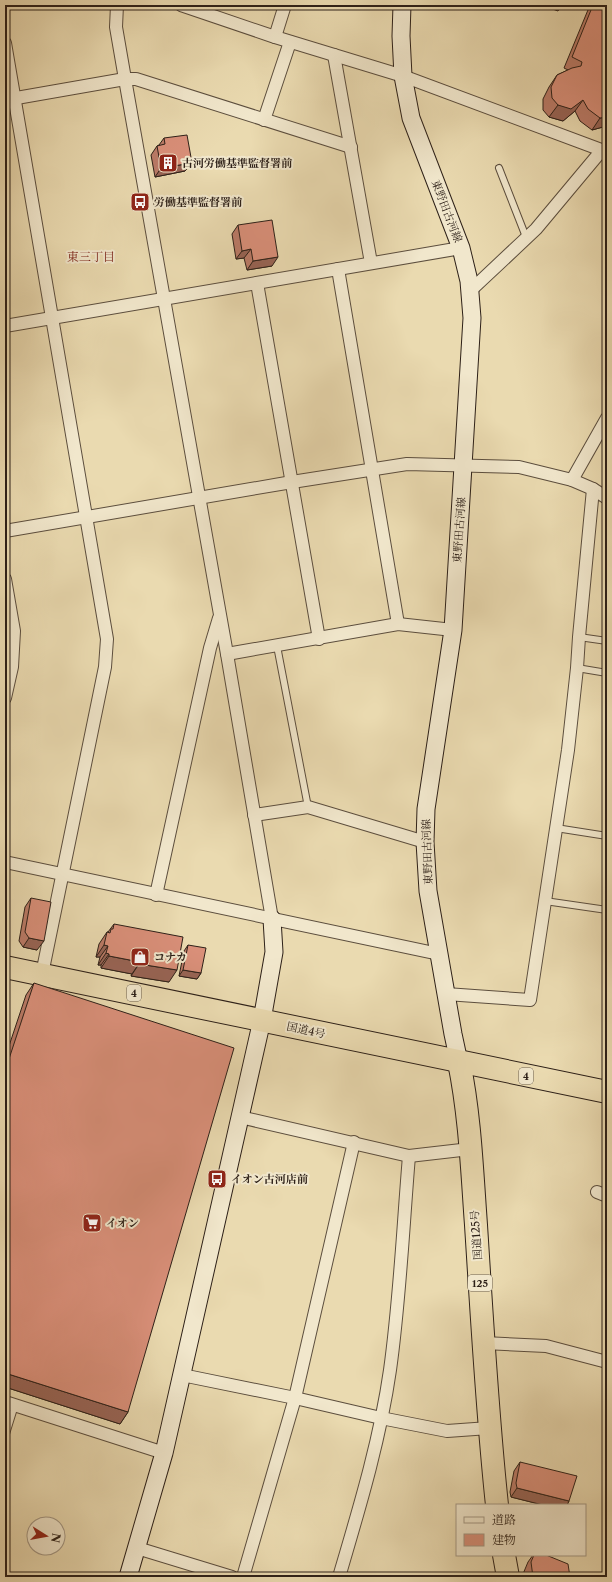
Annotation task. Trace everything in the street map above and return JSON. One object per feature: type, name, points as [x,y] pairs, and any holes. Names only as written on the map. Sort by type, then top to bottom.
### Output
[{"type":"highway","name":"国道4号","points":[[5,966],[607,1092]]},
{"type":"highway","name":"国道125号","points":[[460,1062],[465,1089],[497,1504]]},
{"type":"highway","points":[[504,1556],[508,1577]]},
{"type":"main road","name":"東野田古河線","points":[[402,5],[401,36],[403,76],[411,118],[461,248],[469,281],[472,318],[453,630],[426,809],[424,842],[428,891],[446,994],[460,1062]]},
{"type":"main road","points":[[128,1577],[164,1453],[262,1020],[274,952],[272,919]]},
{"type":"street","points":[[117,5],[116,27],[124,79],[227,654],[272,919]]},
{"type":"street","points":[[181,5],[275,38],[403,76],[604,151],[536,229],[470,291]]},
{"type":"street","points":[[275,38],[285,5]]},
{"type":"street","points":[[5,42],[10,100],[52,317],[107,639],[105,667],[42,974]]},
{"type":"street","points":[[264,120],[290,42]]},
{"type":"street","points":[[334,56],[371,263]]},
{"type":"street","points":[[10,100],[124,79],[136,80],[351,147]]},
{"type":"street","points":[[5,326],[461,248]]},
{"type":"street","points":[[338,269],[398,624]]},
{"type":"street","points":[[258,283],[319,639]]},
{"type":"street","points":[[572,480],[607,418]]},
{"type":"street","points":[[5,531],[406,464],[519,468],[572,480],[593,489],[607,498]]},
{"type":"street","points":[[446,994],[530,1000],[568,750],[593,489]]},
{"type":"street","points":[[5,579],[14,631],[12,667],[5,698]]},
{"type":"street","points":[[156,894],[210,648],[220,616]]},
{"type":"street","points":[[227,654],[398,624],[453,630]]},
{"type":"street","points":[[254,815],[308,807],[424,842]]},
{"type":"street","points":[[5,862],[439,954]]},
{"type":"street","points":[[240,1117],[354,1142],[409,1156],[470,1149]]},
{"type":"street","points":[[243,1577],[295,1398],[354,1142]]},
{"type":"street","points":[[339,1577],[359,1510],[381,1418],[390,1372],[400,1290],[409,1156]]},
{"type":"street","points":[[484,1343],[546,1346],[607,1362]]},
{"type":"street","points":[[182,1375],[447,1431],[490,1428]]},
{"type":"street","points":[[10,1403],[164,1453]]},
{"type":"street","points":[[136,1548],[232,1577]]},
{"type":"lane","points":[[499,168],[526,238]]},
{"type":"lane","points":[[579,638],[607,641]]},
{"type":"lane","points":[[277,646],[308,807]]},
{"type":"lane","points":[[577,668],[607,672]]},
{"type":"lane","points":[[556,828],[607,836]]},
{"type":"lane","points":[[545,901],[607,910]]},
{"type":"lane","points":[[5,1437],[10,1403]]},
{"type":"building","points":[[593,5],[607,5],[607,117],[600,118],[588,109],[583,100],[571,109],[558,105],[552,98],[551,87],[557,75],[572,68],[581,66],[582,62],[572,57]]},
{"type":"building","points":[[187,135],[192,163],[161,168],[157,146],[165,144],[164,138]]},
{"type":"building","points":[[272,220],[278,257],[253,261],[251,249],[242,251],[238,225]]},
{"type":"building","points":[[31,898],[51,902],[44,941],[29,938],[25,932]]},
{"type":"building","points":[[114,924],[183,937],[177,970],[139,964],[140,962],[109,956],[109,954],[106,953],[108,946],[104,945],[107,932],[110,933]]},
{"type":"building","points":[[188,945],[206,948],[201,973],[183,970]]},
{"type":"building","name":"イオン","points":[[34,983],[234,1048],[128,1412],[5,1373],[5,1071]]},
{"type":"building","points":[[520,1462],[577,1476],[569,1501],[517,1488],[516,1483]]},
{"type":"building","points":[[534,1556],[548,1556],[568,1564],[570,1577],[533,1577],[531,1562]]},
{"type":"place","name":"古河労働基準監督署前","points":[[168,163]]},
{"type":"place","name":"労働基準監督署前","points":[[140,202]]},
{"type":"place","name":"コナカ","points":[[140,957]]},
{"type":"place","name":"イオン古河店前","points":[[217,1179]]},
{"type":"place","name":"イオン","points":[[92,1223]]},
{"type":"district","name":"東三丁目","points":[[91,256]]}]
